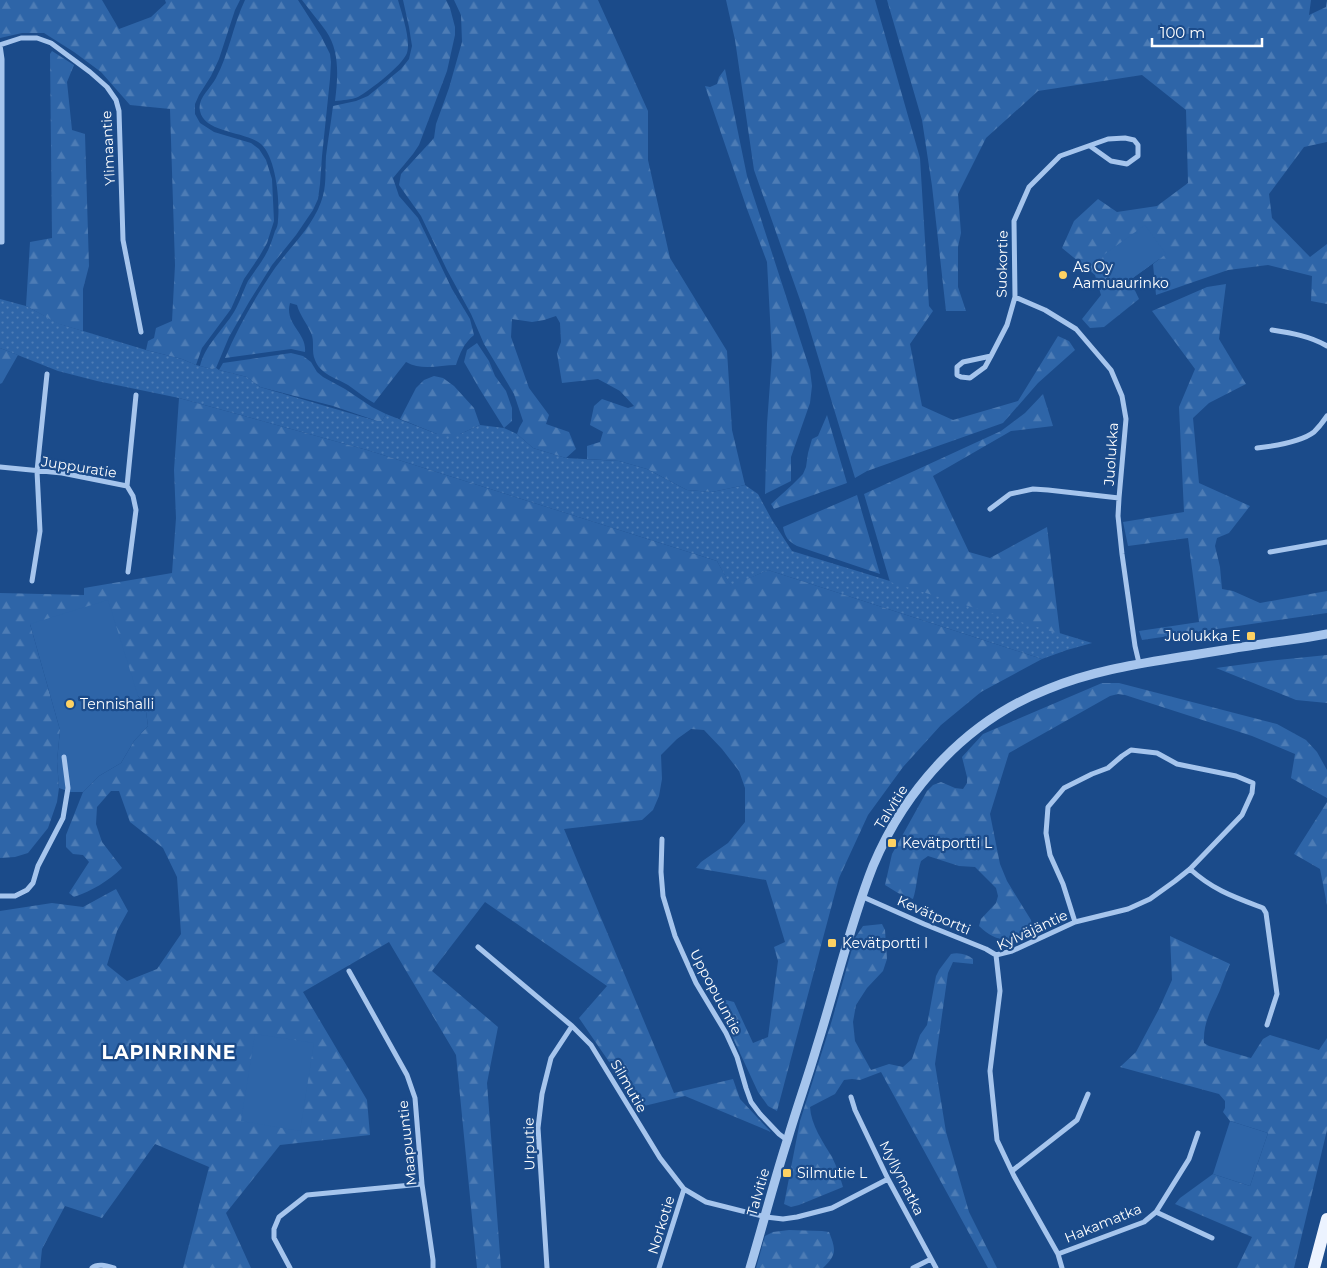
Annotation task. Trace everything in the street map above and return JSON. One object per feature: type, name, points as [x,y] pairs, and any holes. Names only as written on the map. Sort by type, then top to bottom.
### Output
[{"type":"main road","points":[[1314,1268],[1327,1219]]},
{"type":"street","name":"Ylimaantie","points":[[0,45],[22,38],[37,38],[51,43],[90,72],[107,87],[116,100],[119,111],[122,240],[141,332]]},
{"type":"street","points":[[0,45],[2,59],[2,242],[0,242]]},
{"type":"street","name":"Suokortie","points":[[991,356],[963,362],[957,367],[957,375],[970,378],[985,367],[991,356],[1007,325],[1015,297],[1014,221],[1029,186],[1060,156],[1108,139],[1125,138],[1134,140],[1138,145],[1138,156],[1127,164],[1110,161],[1090,146]]},
{"type":"street","name":"Juolukka","points":[[1015,297],[1045,310],[1076,329],[1111,370],[1122,396],[1126,419],[1118,516],[1135,646],[1139,663]]},
{"type":"street","points":[[1272,330],[1318,340],[1327,346]]},
{"type":"street","points":[[32,581],[40,531],[37,471],[47,374]]},
{"type":"street","points":[[127,486],[136,395]]},
{"type":"street","points":[[1257,448],[1279,446],[1313,433],[1327,416]]},
{"type":"street","name":"Juppuratie","points":[[0,467],[62,473],[127,486],[133,496],[136,510],[128,572]]},
{"type":"street","points":[[990,509],[1010,494],[1033,489],[1119,498]]},
{"type":"street","points":[[1270,552],[1327,542]]},
{"type":"street","name":"Talvitie","points":[[750,1268],[857,909],[874,864],[897,820],[910,798],[938,764],[965,738],[1001,712],[1040,692],[1068,681],[1139,663],[1327,634]]},
{"type":"street","name":"Kylväjäntie","points":[[1062,1268],[1058,1254],[1012,1171],[998,1140],[990,1071],[1000,991],[996,956],[1012,951],[1075,922],[1128,909],[1150,899],[1190,868],[1242,816],[1252,793],[1253,783],[1236,776],[1177,764],[1157,753],[1131,750],[1108,768],[1064,788],[1048,808],[1046,833],[1050,855],[1063,884],[1075,922]]},
{"type":"street","points":[[0,896],[15,896],[27,890],[33,883],[38,866],[64,818],[68,788],[64,757]]},
{"type":"street","name":"Uppopuuntie","points":[[662,839],[661,872],[663,896],[675,936],[696,983],[726,1033],[737,1057],[751,1102],[772,1127],[787,1140]]},
{"type":"street","points":[[1190,868],[1202,880],[1226,894],[1263,908],[1266,912],[1277,994],[1267,1025]]},
{"type":"street","name":"Kevätportti","points":[[863,897],[986,949],[996,956]]},
{"type":"street","name":"Silmutie","points":[[478,947],[592,1045],[660,1158],[684,1189],[706,1202],[766,1217],[782,1219],[832,1208],[888,1179]]},
{"type":"street","name":"Maapuuntie","points":[[349,971],[407,1075],[415,1098],[422,1184],[433,1268]]},
{"type":"street","name":"Urputie","points":[[548,1268],[538,1128],[542,1094],[551,1058],[572,1026]]},
{"type":"street","points":[[1012,1171],[1076,1120],[1088,1094]]},
{"type":"street","name":"Myllymatka","points":[[851,1097],[855,1110],[888,1179],[936,1268]]},
{"type":"street","name":"Hakamatka","points":[[1058,1254],[1144,1222],[1156,1212],[1189,1159],[1198,1133]]},
{"type":"street","points":[[290,1268],[274,1238],[274,1229],[279,1217],[307,1195],[422,1184]]},
{"type":"street","name":"Norkotie","points":[[659,1268],[684,1189]]},
{"type":"street","points":[[1156,1212],[1212,1238]]},
{"type":"street","points":[[913,1268],[931,1259]]},
{"type":"street","points":[[92,1268],[95,1265],[106,1265],[114,1268]]},
{"type":"green space","points":[[0,0],[102,0],[119,29],[151,17],[166,3],[165,0],[240,0],[219,59],[195,104],[195,114],[200,123],[214,132],[251,143],[259,149],[266,160],[272,179],[274,221],[267,243],[244,279],[231,309],[202,348],[196,365],[182,359],[146,350],[148,341],[154,338],[156,328],[172,321],[175,265],[170,109],[130,105],[101,72],[44,33],[22,33],[0,38]]},
{"type":"green space","points":[[245,0],[298,0],[330,54],[330,79],[318,199],[296,235],[272,265],[229,337],[216,368],[212,369],[200,366],[202,358],[210,344],[230,319],[248,281],[269,249],[278,221],[276,180],[266,150],[254,140],[209,124],[203,118],[200,111],[200,102],[220,69]]},
{"type":"green space","points":[[302,0],[398,0],[407,34],[407,53],[392,71],[363,94],[353,99],[335,101],[337,65],[334,47],[326,31]]},
{"type":"green space","points":[[403,0],[446,0],[455,27],[455,35],[447,71],[419,145],[393,178],[399,196],[418,218],[452,289],[470,319],[474,335],[463,348],[456,365],[425,367],[406,362],[374,403],[348,385],[324,372],[317,365],[314,357],[312,336],[297,305],[290,303],[290,317],[303,339],[305,352],[291,349],[225,358],[261,290],[275,268],[307,228],[321,202],[324,191],[326,156],[333,106],[356,101],[368,96],[401,69],[409,59],[412,46]]},
{"type":"green space","points":[[454,0],[598,0],[648,111],[648,160],[670,258],[727,351],[732,430],[745,485],[712,492],[687,490],[647,469],[619,461],[587,459],[587,446],[600,442],[603,432],[590,425],[594,406],[602,399],[628,408],[634,406],[620,391],[598,379],[562,383],[557,353],[561,342],[560,323],[556,316],[532,322],[512,319],[511,337],[529,388],[549,415],[546,424],[569,432],[576,449],[566,458],[533,448],[517,434],[523,421],[514,394],[484,344],[471,314],[421,216],[399,185],[401,174],[434,138],[436,124],[449,88],[462,42],[461,15]]},
{"type":"green space","points":[[726,0],[875,0],[920,158],[929,306],[933,311],[910,344],[922,406],[953,420],[1018,401],[1058,336],[1069,341],[1075,350],[1038,383],[1003,423],[867,471],[855,478],[805,314],[754,170],[735,40]]},
{"type":"green space","points":[[887,0],[1311,0],[1309,15],[1326,7],[1327,0],[1327,142],[1304,147],[1269,194],[1272,218],[1310,257],[1327,244],[1327,304],[1311,301],[1312,276],[1268,265],[1228,270],[1156,295],[1153,264],[1166,254],[1123,285],[1130,280],[1139,299],[1104,327],[1090,328],[1082,319],[1101,295],[1095,275],[1062,248],[1074,221],[1098,199],[1117,212],[1157,206],[1188,183],[1186,110],[1142,75],[1038,91],[986,138],[958,194],[961,233],[958,247],[958,287],[966,311],[946,311],[932,186],[922,120]]},
{"type":"green space","points":[[52,51],[74,65],[67,82],[72,130],[85,134],[89,266],[83,289],[83,331],[59,324],[26,306],[30,242],[52,238],[50,54]]},
{"type":"green space","points":[[725,69],[747,176],[810,370],[812,386],[810,403],[791,457],[791,481],[765,494],[767,424],[772,356],[767,262],[705,86],[710,87],[717,84],[719,77]]},
{"type":"green space","points":[[1145,225],[1166,254],[1123,285],[1102,256]]},
{"type":"green space","points":[[1226,284],[1219,339],[1246,384],[1209,403],[1193,418],[1199,483],[1250,506],[1229,533],[1217,538],[1215,546],[1220,567],[1222,589],[1233,591],[1260,603],[1327,591],[1327,613],[1142,640],[1139,631],[1199,622],[1188,538],[1128,546],[1123,522],[1184,512],[1179,407],[1195,369],[1152,311],[1207,287]]},
{"type":"green space","points":[[0,299],[26,306],[60,324],[182,359],[196,365],[212,369],[216,368],[247,377],[260,387],[377,421],[382,421],[386,414],[437,434],[460,434],[480,425],[504,428],[517,434],[533,448],[566,458],[619,461],[647,469],[687,490],[712,492],[745,485],[758,494],[792,551],[1092,643],[1042,659],[768,570],[731,587],[717,561],[367,450],[179,398],[58,371],[0,348]]},
{"type":"green space","points":[[477,343],[489,361],[495,376],[506,391],[512,408],[512,421],[504,428],[464,362],[467,350]]},
{"type":"green space","points":[[0,348],[18,355],[0,384]]},
{"type":"green space","points":[[291,353],[303,356],[311,362],[317,372],[323,377],[386,414],[382,421],[260,387],[247,377],[219,370],[223,363]]},
{"type":"green space","points":[[434,376],[443,378],[454,386],[474,408],[480,425],[460,434],[437,434],[400,419],[416,388],[424,380]]},
{"type":"green space","points":[[1043,394],[1053,426],[1011,431],[933,476],[969,552],[990,558],[1047,527],[1060,634],[890,582],[864,494],[1001,431],[1025,413]]},
{"type":"green space","points":[[179,398],[367,450],[717,561],[731,586],[768,570],[1042,659],[981,692],[941,725],[903,767],[868,815],[839,878],[777,1111],[768,1106],[758,1092],[714,997],[734,1002],[753,1043],[768,1037],[778,961],[774,947],[785,942],[766,880],[696,868],[701,862],[728,843],[745,822],[745,788],[739,771],[704,730],[691,729],[677,739],[661,755],[662,779],[659,796],[653,810],[642,820],[564,829],[674,1093],[733,1079],[740,1099],[771,1132],[685,1096],[640,1107],[579,1018],[607,986],[485,902],[432,971],[498,1027],[487,1083],[501,1268],[477,1268],[456,1055],[389,942],[303,992],[367,1100],[370,1135],[280,1145],[226,1213],[251,1268],[183,1268],[209,1167],[155,1144],[102,1218],[65,1206],[42,1249],[40,1268],[0,1268],[0,911],[52,903],[83,907],[116,889],[128,911],[117,931],[107,965],[127,981],[157,969],[181,934],[177,877],[163,848],[130,822],[119,791],[111,791],[97,807],[96,824],[102,842],[122,868],[87,892],[74,897],[69,893],[89,862],[83,855],[73,854],[66,847],[66,835],[83,792],[99,776],[121,763],[134,741],[148,726],[145,704],[138,696],[30,624],[60,730],[57,761],[59,788],[57,802],[48,828],[28,853],[15,857],[0,858],[0,593],[84,595],[84,588],[172,573],[176,518],[174,470]]},
{"type":"green space","points":[[827,415],[847,483],[774,509],[771,504],[803,474],[812,439],[818,436]]},
{"type":"green space","points":[[857,495],[880,574],[797,546],[787,538],[783,527]]},
{"type":"green space","points":[[108,600],[138,696],[145,704],[148,726],[134,741],[121,763],[99,776],[83,792],[70,792],[59,788],[57,761],[60,730],[30,624]]},
{"type":"green space","points":[[1327,655],[1327,703],[1296,700],[1216,668],[1268,661]]},
{"type":"green space","points":[[1102,683],[1119,683],[1277,724],[1306,740],[1317,752],[1327,770],[1327,798],[1291,778],[1295,754],[1252,736],[1118,694],[1110,696],[1009,753],[990,814],[1000,864],[1007,881],[1031,920],[1032,927],[1018,936],[999,939],[979,926],[981,919],[996,903],[998,896],[996,888],[975,867],[959,866],[928,856],[921,861],[913,899],[885,885],[892,854],[927,791],[933,785],[941,782],[963,789],[967,783],[967,777],[962,757],[983,734]]},
{"type":"green space","points":[[1327,802],[1327,905],[1320,869],[1294,854]]},
{"type":"green space","points":[[882,924],[885,930],[887,959],[883,971],[867,988],[856,1005],[853,1022],[855,1041],[871,1070],[889,1064],[903,1067],[912,1059],[920,1035],[927,1025],[936,976],[939,970],[951,954],[962,954],[973,959],[973,964],[953,962],[948,973],[935,1064],[946,1132],[969,1212],[997,1268],[988,1268],[881,1072],[860,1080],[844,1080],[835,1094],[810,1107],[815,1127],[834,1161],[843,1187],[799,1205],[791,1207],[784,1204],[800,1121],[832,1020],[855,938],[863,926]]},
{"type":"green space","points":[[1170,936],[1230,964],[1211,1009],[1205,1028],[1204,1043],[1251,1058],[1263,1039],[1270,1035],[1319,1050],[1327,1038],[1327,1130],[1294,1268],[1237,1268],[1252,1237],[1175,1204],[1180,1198],[1213,1174],[1250,1186],[1268,1133],[1230,1121],[1223,1112],[1225,1101],[1219,1094],[1120,1067],[1136,1052],[1172,980]]},
{"type":"green space","points":[[255,1034],[314,1043],[300,1131],[241,1121]]},
{"type":"green space","points":[[1230,1121],[1268,1133],[1250,1186],[1213,1174]]},
{"type":"green space","points":[[789,1230],[829,1232],[834,1248],[831,1259],[823,1268],[756,1268],[765,1236],[773,1232]]},
{"type":"place","name":"As Oy Aamuaurinko","points":[[1063,275]]},
{"type":"place","name":"Juolukka E","points":[[1251,636]]},
{"type":"place","name":"Tennishalli","points":[[70,704]]},
{"type":"place","name":"Kevätportti L","points":[[892,843]]},
{"type":"place","name":"Kevätportti I","points":[[832,943]]},
{"type":"place","name":"Silmutie L","points":[[787,1173]]},
{"type":"district","name":"LAPINRINNE","points":[[169,1052]]}]
